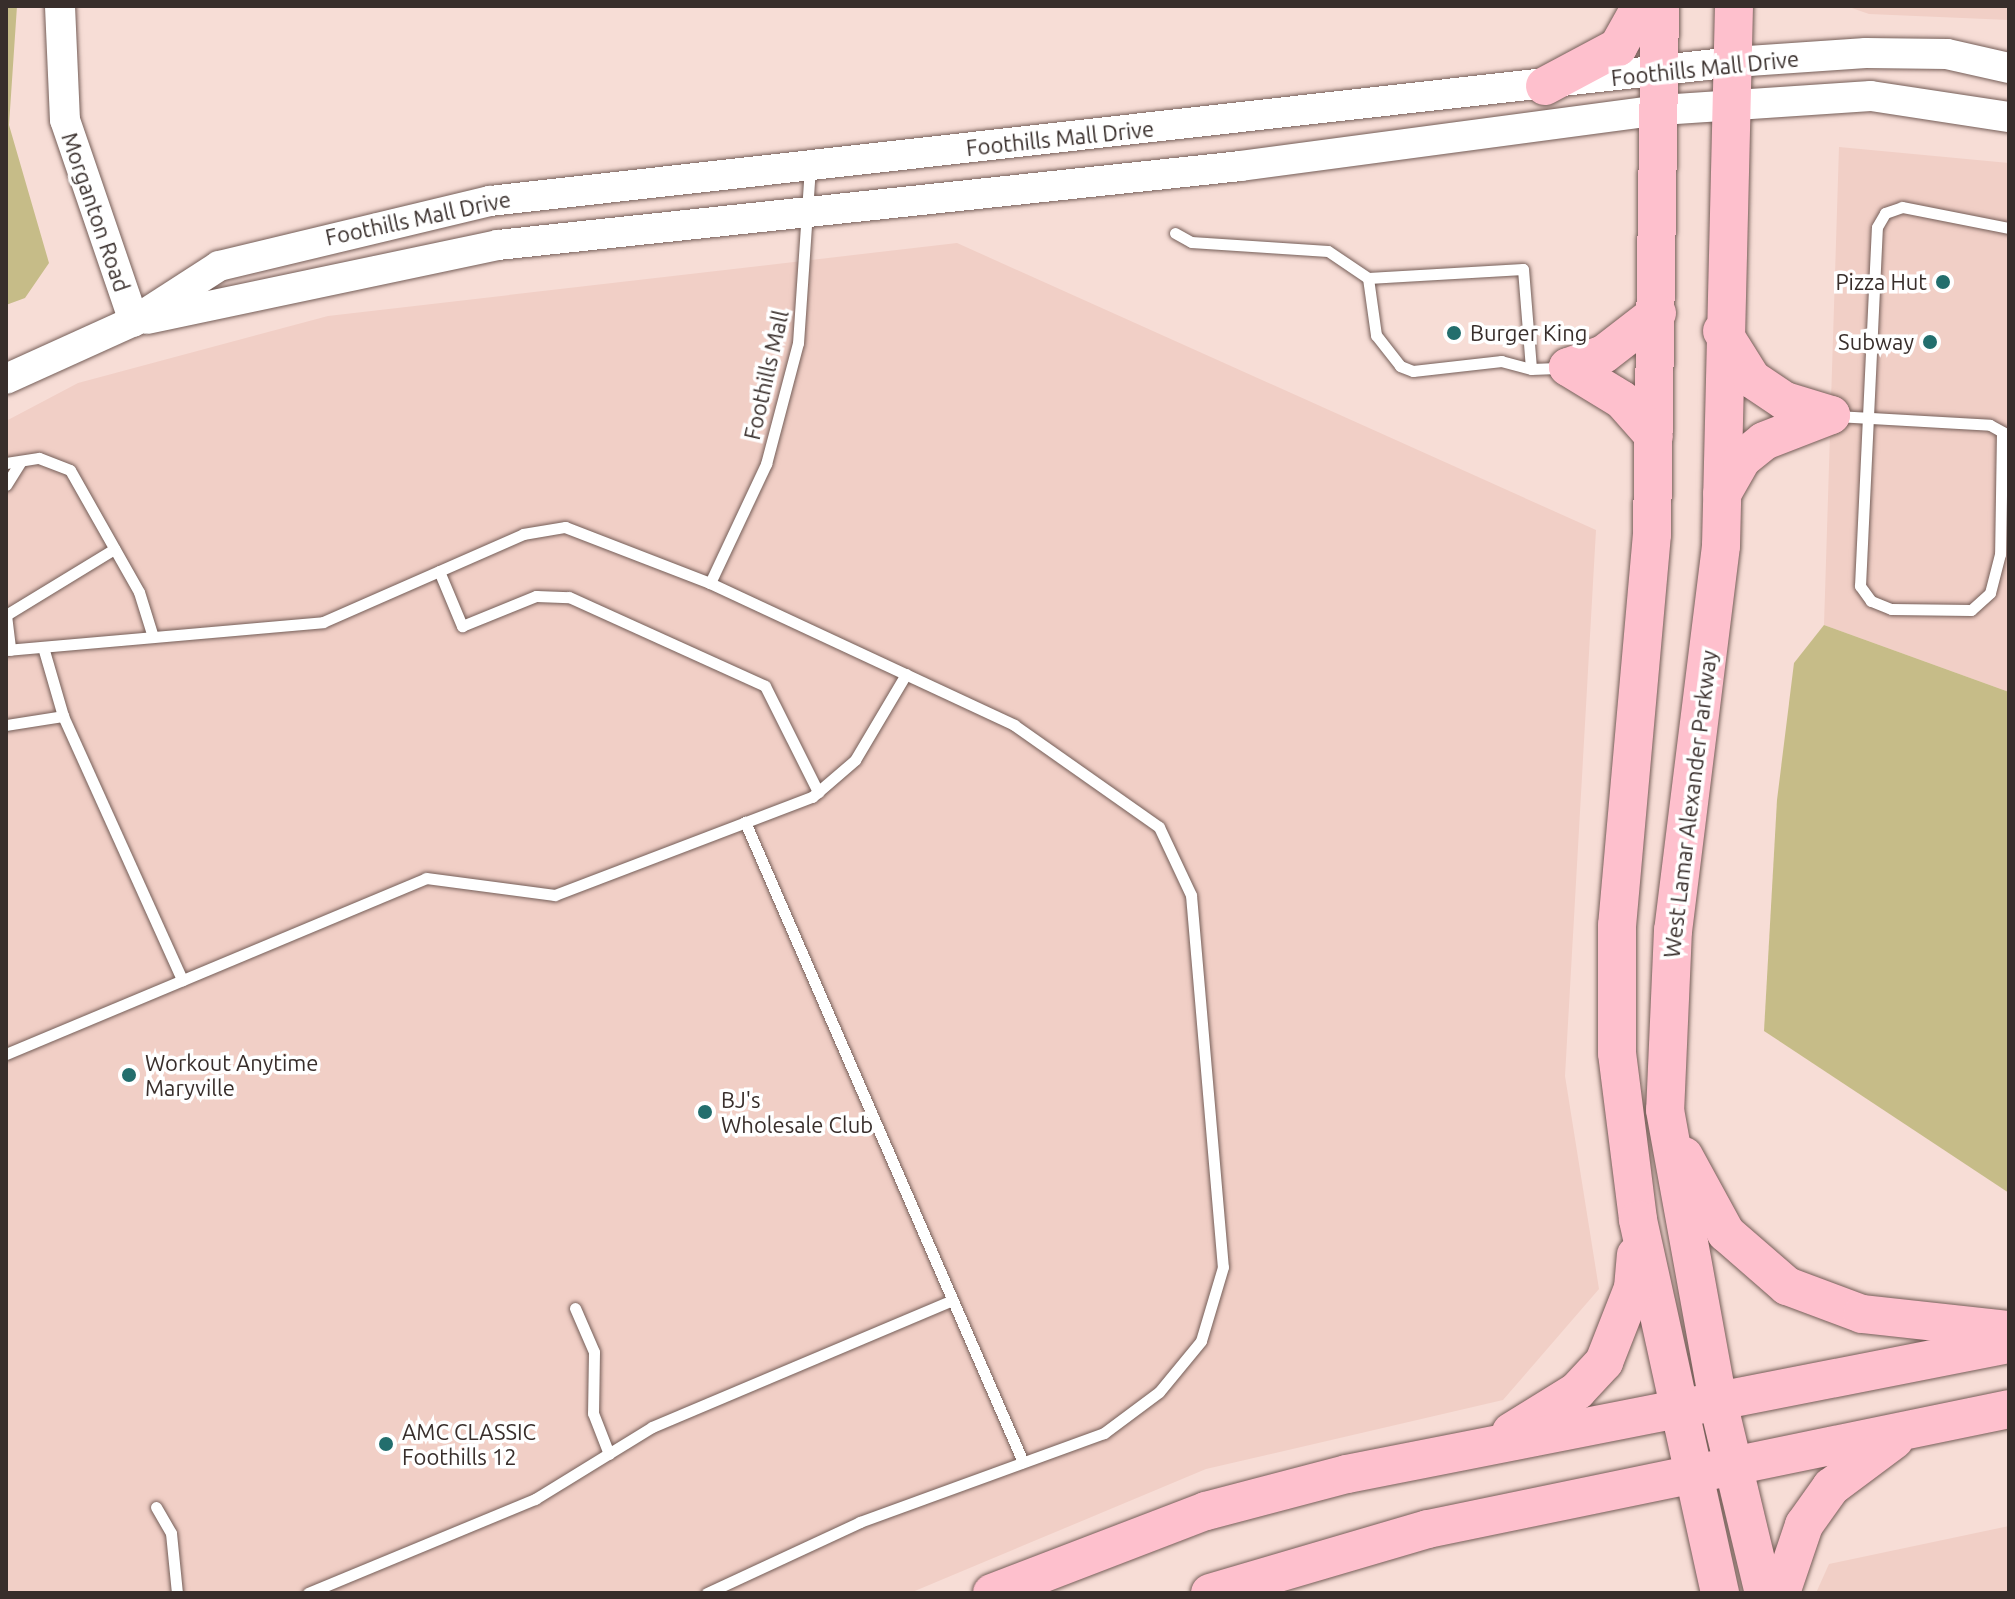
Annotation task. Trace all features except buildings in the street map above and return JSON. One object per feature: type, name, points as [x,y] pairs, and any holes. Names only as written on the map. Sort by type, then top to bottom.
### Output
[{"type":"highway","points":[[1545,86],[1618,47],[1641,6]]},
{"type":"highway","points":[[1660,6],[1661,110],[1654,436],[1617,925],[1621,1120],[1638,1220],[1720,1593]]},
{"type":"highway","name":"West Lamar Alexander Parkway","points":[[1734,6],[1736,103],[1722,331],[1722,494],[1673,930],[1665,1110],[1718,1402],[1764,1593]]},
{"type":"highway","points":[[1549,368],[1604,354],[1657,313]]},
{"type":"highway","points":[[1722,331],[1752,379],[1785,401],[1850,416]]},
{"type":"highway","points":[[1549,368],[1622,400],[1654,436]]},
{"type":"highway","points":[[1722,494],[1742,459],[1764,441],[1850,416]]},
{"type":"highway","points":[[1665,1110],[1726,1233],[1787,1286],[1862,1314],[2009,1330]]},
{"type":"highway","points":[[1477,1449],[1538,1419],[1604,1362],[1633,1288],[1638,1220]]},
{"type":"highway","points":[[992,1593],[1206,1511],[1477,1449],[2009,1344]]},
{"type":"highway","points":[[1210,1593],[1428,1529],[2009,1409]]},
{"type":"highway","points":[[1781,1593],[1804,1525],[1831,1487],[1907,1432]]},
{"type":"main road","name":"Morganton Road","points":[[60,6],[65,120],[134,321]]},
{"type":"main road","name":"Foothills Mall Drive","points":[[6,379],[134,321],[219,266],[375,224],[490,201],[810,163],[1545,86],[1734,62],[1866,53],[1947,54],[2009,68]]},
{"type":"main road","name":"Foothills Mall Drive","points":[[134,321],[498,245],[1241,166],[1661,110],[1871,96],[2009,117]]},
{"type":"lane","name":"Foothills Mall","points":[[710,583],[766,464],[798,343],[811,212],[810,163]]},
{"type":"lane","points":[[1850,416],[2005,434],[2000,554],[1990,593],[1971,610],[1891,609],[1860,586],[1850,416],[1881,217],[1902,207],[2009,228]]},
{"type":"lane","points":[[1175,233],[1191,242],[1328,251],[1368,278],[1523,269],[1549,368],[1501,361],[1413,371],[1400,366],[1376,335],[1368,278]]},
{"type":"lane","points":[[6,463],[39,458],[70,470],[114,549],[153,637]]},
{"type":"lane","points":[[6,470],[21,461]]},
{"type":"lane","points":[[6,485],[21,461]]},
{"type":"lane","points":[[114,549],[6,615],[8,650],[323,622],[523,534],[565,527],[710,583],[1014,725],[1159,827],[1191,895],[1223,1267],[1201,1341],[1159,1392],[1104,1433],[860,1522],[707,1593]]},
{"type":"lane","points":[[439,571],[462,626],[536,596],[569,597],[765,686],[779,701],[818,792]]},
{"type":"lane","points":[[43,647],[63,716],[182,980]]},
{"type":"lane","points":[[6,1054],[426,878],[555,895],[818,792],[855,760],[906,674]]},
{"type":"lane","points":[[6,725],[63,716]]},
{"type":"lane","points":[[745,822],[1023,1462]]},
{"type":"lane","points":[[308,1593],[535,1499],[652,1427],[952,1300]]},
{"type":"lane","points":[[575,1308],[594,1352],[593,1413],[609,1454]]},
{"type":"lane","points":[[156,1507],[171,1533],[177,1593]]},
{"type":"shaded area","points":[[6,6],[17,6],[9,125],[49,263],[25,298],[6,305]]},
{"type":"shaded area","points":[[1846,6],[2009,6],[2009,20],[1869,14]]},
{"type":"shaded area","points":[[1839,147],[2009,163],[2009,692],[1824,625]]},
{"type":"shaded area","points":[[957,243],[1596,530],[1565,1076],[1599,1289],[1503,1400],[1206,1469],[910,1593],[6,1593],[6,421],[78,383],[328,316]]},
{"type":"shaded area","points":[[1824,625],[2009,692],[2009,1193],[1764,1031],[1777,800],[1794,663]]},
{"type":"shaded area","points":[[2009,1526],[2009,1593],[1816,1593],[1829,1564]]},
{"type":"place","name":"Pizza Hut","points":[[1943,282]]},
{"type":"place","name":"Burger King","points":[[1454,333]]},
{"type":"place","name":"Subway","points":[[1930,342]]},
{"type":"place","name":"Workout Anytime Maryville","points":[[129,1075]]},
{"type":"place","name":"BJ's Wholesale Club","points":[[705,1112]]},
{"type":"place","name":"AMC CLASSIC Foothills 12","points":[[386,1444]]}]
